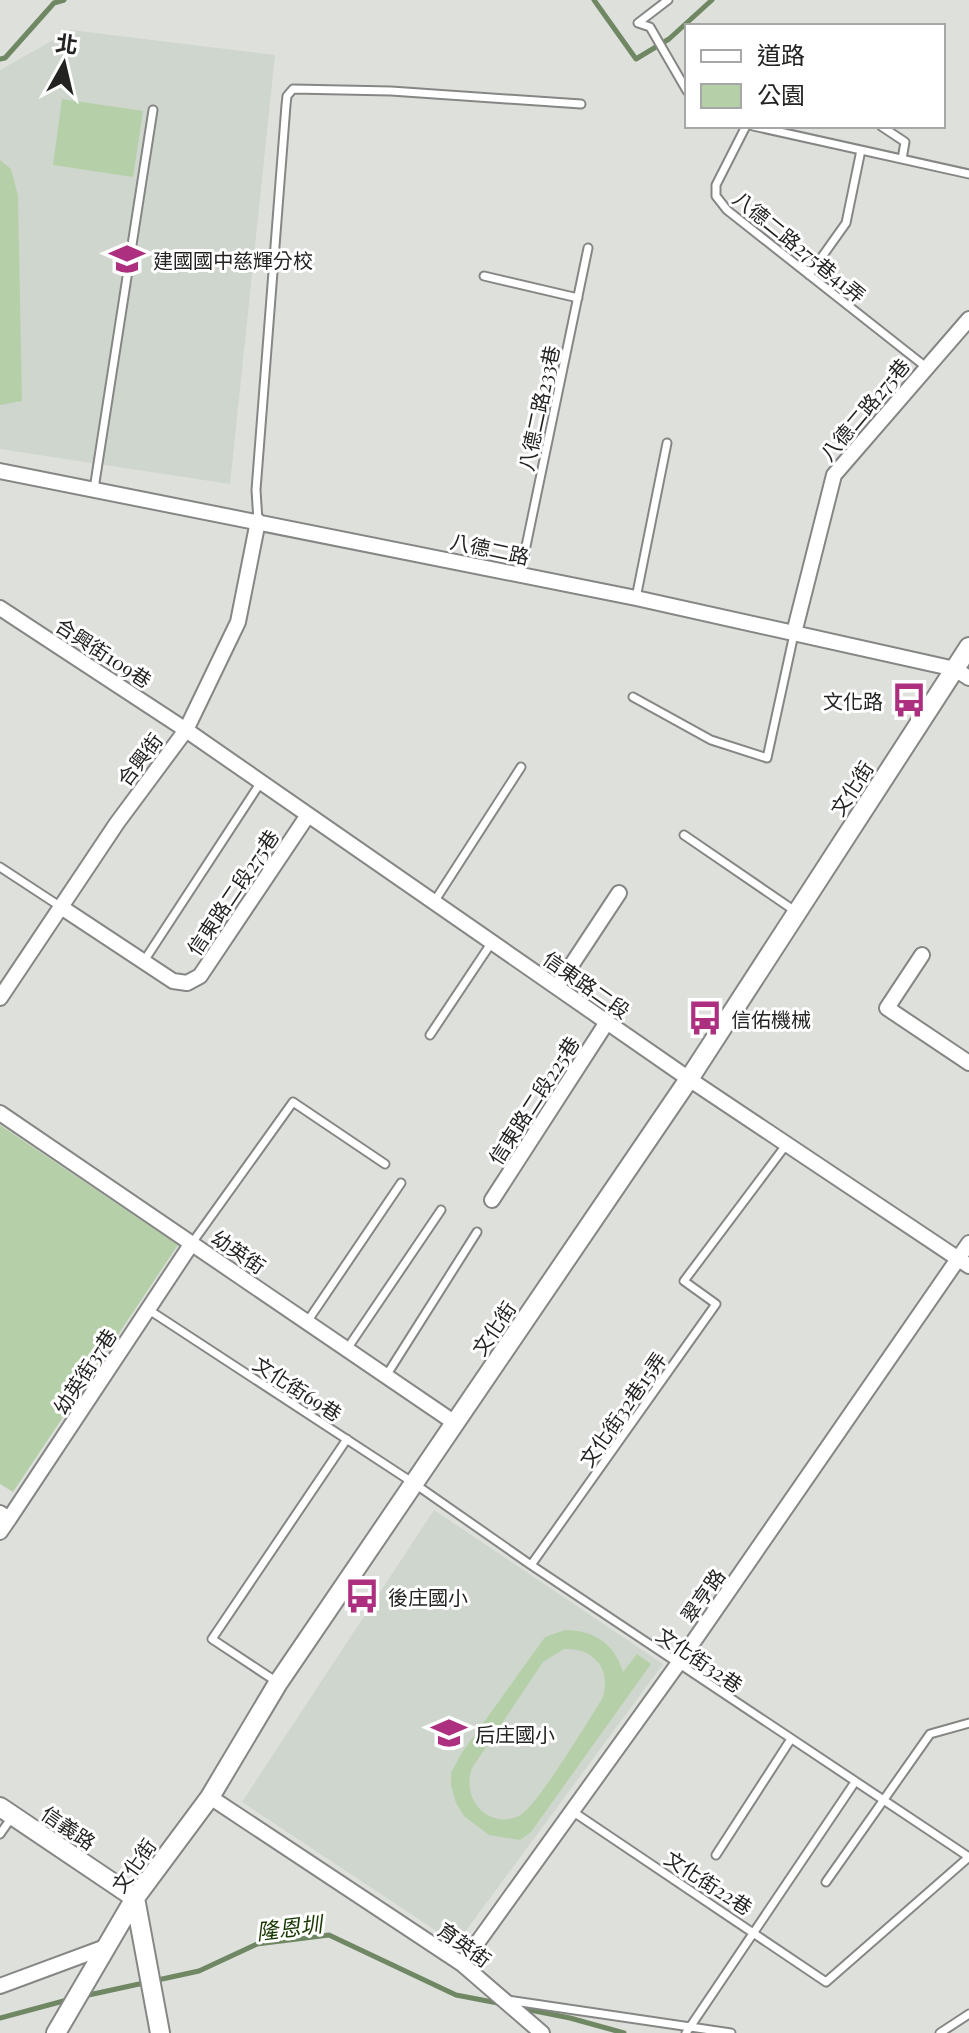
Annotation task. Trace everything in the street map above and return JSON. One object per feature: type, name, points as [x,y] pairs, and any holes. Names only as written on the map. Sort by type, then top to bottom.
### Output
[{"type":"street","name":"八德二路275巷","points":[[794,633],[834,475],[969,319]]},
{"type":"street","name":"八德二路","points":[[0,471],[636,598],[962,673]]},
{"type":"street","name":"合興街","points":[[0,998],[117,823],[186,730],[238,622],[258,521]]},
{"type":"street","name":"合興街109巷","points":[[0,608],[186,730]]},
{"type":"street","name":"文化街","points":[[56,2033],[135,1898],[210,1797],[278,1683],[689,1079],[797,912],[962,673],[969,647]]},
{"type":"street","name":"信東路二段","points":[[186,730],[689,1079],[964,1262]]},
{"type":"street","name":"信東路二段275巷","points":[[61,907],[173,981],[187,983],[200,976],[308,815]]},
{"type":"street","points":[[557,987],[619,893]]},
{"type":"street","points":[[922,955],[887,1008],[969,1063]]},
{"type":"street","name":"信東路二段225巷","points":[[492,1200],[607,1022]]},
{"type":"street","name":"幼英街","points":[[0,1113],[455,1423]]},
{"type":"street","name":"幼英街37巷","points":[[3,1521],[192,1243]]},
{"type":"street","name":"翠亨路","points":[[462,1964],[964,1262],[969,1243]]},
{"type":"street","name":"育英街","points":[[210,1797],[462,1964],[542,2033]]},
{"type":"street","name":"信義路","points":[[6,1811],[135,1898]]},
{"type":"street","points":[[135,1898],[160,2033]]},
{"type":"street","points":[[0,1986],[109,1946]]},
{"type":"lane","points":[[668,0],[638,23],[650,27],[685,88]]},
{"type":"lane","points":[[258,521],[256,490],[287,96],[293,89],[307,87],[581,104]]},
{"type":"lane","points":[[94,489],[153,110]]},
{"type":"lane","name":"八德二路275巷41弄","points":[[745,128],[716,185],[716,196],[727,210],[926,367]]},
{"type":"lane","points":[[762,128],[969,174]]},
{"type":"lane","points":[[884,128],[905,142],[902,159]]},
{"type":"lane","points":[[809,275],[846,223],[861,150]]},
{"type":"lane","name":"八德二路233巷","points":[[520,575],[588,248]]},
{"type":"lane","points":[[484,276],[578,298]]},
{"type":"lane","points":[[636,598],[667,443]]},
{"type":"lane","points":[[633,697],[711,740],[767,758],[794,633]]},
{"type":"lane","points":[[434,902],[521,767]]},
{"type":"lane","points":[[143,961],[261,782]]},
{"type":"lane","points":[[684,835],[797,912]]},
{"type":"lane","points":[[0,867],[61,907]]},
{"type":"lane","points":[[430,1035],[492,942]]},
{"type":"lane","points":[[192,1243],[293,1102],[385,1164]]},
{"type":"lane","name":"文化街32巷15弄","points":[[531,1565],[716,1304],[684,1281],[786,1144]]},
{"type":"lane","points":[[307,1322],[401,1183]]},
{"type":"lane","points":[[347,1349],[441,1210]]},
{"type":"lane","points":[[386,1376],[477,1232]]},
{"type":"lane","name":"文化街69巷","points":[[148,1309],[415,1484]]},
{"type":"lane","points":[[278,1683],[212,1639],[347,1439]]},
{"type":"lane","name":"文化街32巷","points":[[415,1484],[678,1664],[969,1857]]},
{"type":"lane","points":[[826,1882],[930,1734],[969,1723]]},
{"type":"lane","points":[[716,1855],[791,1739]]},
{"type":"lane","points":[[687,2030],[855,1782]]},
{"type":"lane","points":[[0,1834],[6,1811]]},
{"type":"lane","name":"文化街22巷","points":[[572,1811],[826,1982],[969,1857]]},
{"type":"lane","points":[[509,2004],[687,2030],[731,2033]]},
{"type":"lane","points":[[940,2033],[969,2014]]},
{"type":"shaded area","name":"建國國中慈輝分校","points":[[71,30],[275,55],[230,484],[0,449],[0,70]]},
{"type":"shaded area","name":"后庄國小","points":[[434,1510],[663,1664],[456,1944],[242,1802]]},
{"type":"green space","points":[[62,99],[143,111],[133,177],[53,165]]},
{"type":"green space","points":[[0,160],[11,169],[18,196],[22,401],[0,405]]},
{"type":"green space","points":[[0,1125],[178,1245],[13,1492],[0,1484]]},
{"type":"green space","points":[[565,1630],[594,1636],[609,1646],[623,1672],[637,1654],[651,1664],[531,1832],[520,1840],[489,1835],[464,1816],[456,1803],[451,1773],[461,1754],[545,1637]],"holes":[[[564,1649],[575,1649],[592,1657],[603,1670],[605,1689],[602,1699],[562,1763],[527,1810],[507,1819],[487,1815],[479,1808],[470,1790],[472,1768],[543,1662]]]},
{"type":"waterway","points":[[0,59],[5,58],[54,3],[64,0]]},
{"type":"waterway","points":[[594,0],[636,59],[669,39],[685,24]]},
{"type":"waterway","points":[[686,24],[712,0]]},
{"type":"waterway","name":"隆恩圳","points":[[84,1996],[199,1971],[257,1944],[329,1935],[456,1995],[503,2004]]},
{"type":"waterway","name":"隆恩圳","points":[[0,2018],[71,1999]]},
{"type":"waterway","name":"隆恩圳","points":[[520,2008],[624,2033]]},
{"type":"place","name":"建國國中慈輝分校","points":[[127,259]]},
{"type":"place","name":"文化路","points":[[909,700]]},
{"type":"place","name":"信佑機械","points":[[705,1018]]},
{"type":"place","name":"後庄國小","points":[[362,1596]]},
{"type":"place","name":"后庄國小","points":[[449,1733]]}]
